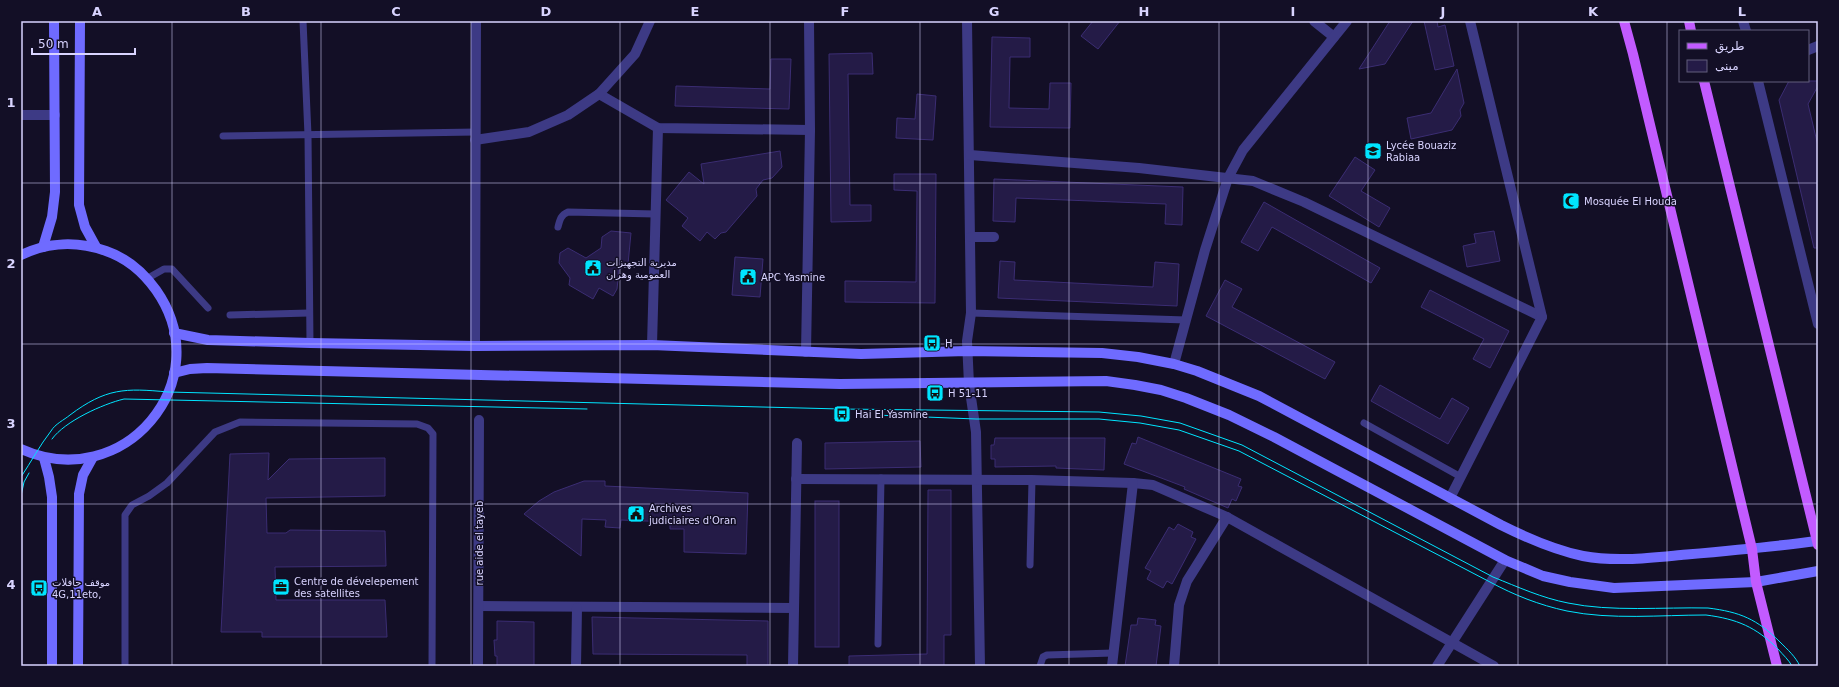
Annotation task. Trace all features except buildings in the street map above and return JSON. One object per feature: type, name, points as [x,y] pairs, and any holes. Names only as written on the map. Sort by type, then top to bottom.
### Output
[{"type":"main road","points":[[43,247],[50,227],[54,206],[54,21]]},
{"type":"main road","points":[[80,21],[79,205],[85,227],[96,247]]},
{"type":"main road","points":[[1624,21],[1634,54],[1752,549],[1756,582],[1777,666]]},
{"type":"main road","points":[[174,333],[208,340],[310,343],[475,346],[652,345],[861,354],[967,351],[1102,353],[1138,357],[1174,364],[1221,380],[1259,396],[1526,538],[1562,550],[1584,556],[1635,559],[1817,543],[1704,82]]},
{"type":"main road","points":[[21,255],[43,247],[69,244],[96,247],[112,253],[128,262],[148,278],[163,300],[170,316],[174,333],[176,353],[174,373],[165,399],[147,426],[122,446],[93,457],[69,460],[44,458],[21,449]]},
{"type":"main road","points":[[174,373],[190,369],[207,368],[840,384],[969,384],[1106,381],[1161,390],[1229,415],[1274,437],[1505,560],[1543,576],[1570,582],[1614,588],[1756,582],[1818,571]]},
{"type":"main road","points":[[78,666],[79,494],[83,475],[93,457]]},
{"type":"main road","points":[[44,458],[50,477],[52,497],[52,666]]},
{"type":"street","points":[[475,346],[476,21]]},
{"type":"street","points":[[476,136],[528,132],[568,115],[599,94],[635,54],[650,21]]},
{"type":"street","points":[[806,352],[810,130],[809,21]]},
{"type":"street","points":[[967,21],[971,237],[971,313],[967,351],[969,384],[976,419],[980,666]]},
{"type":"street","points":[[1314,21],[1334,37]]},
{"type":"street","points":[[1174,364],[1205,250],[1228,178],[1243,150],[1347,21]]},
{"type":"street","points":[[1450,498],[1542,317],[1470,21]]},
{"type":"street","points":[[1758,82],[1815,294],[1818,324]]},
{"type":"street","points":[[599,94],[658,128],[810,130]]},
{"type":"street","points":[[21,115],[54,115]]},
{"type":"street","points":[[652,345],[658,128]]},
{"type":"street","points":[[970,155],[1139,168],[1253,181],[1304,202],[1542,317]]},
{"type":"street","points":[[971,237],[994,238]]},
{"type":"street","name":"rue aide el tayeb","points":[[478,666],[479,420]]},
{"type":"street","points":[[793,666],[797,444]]},
{"type":"street","points":[[796,479],[881,478],[1032,480],[1153,485],[1227,517],[1494,666]]},
{"type":"street","points":[[1112,666],[1133,483]]},
{"type":"street","points":[[1174,666],[1179,605],[1187,581],[1227,517]]},
{"type":"street","points":[[1437,666],[1505,560]]},
{"type":"street","points":[[479,606],[577,608],[794,608]]},
{"type":"street","points":[[576,666],[577,608]]},
{"type":"lane","points":[[304,21],[308,135],[310,343]]},
{"type":"lane","points":[[223,136],[476,136]]},
{"type":"lane","points":[[558,227],[560,219],[568,212],[655,214]]},
{"type":"lane","points":[[148,278],[164,268],[172,268],[208,308]]},
{"type":"lane","points":[[230,315],[309,313]]},
{"type":"lane","points":[[971,313],[1186,320]]},
{"type":"lane","points":[[125,666],[125,515],[132,505],[149,496],[167,482],[214,432],[240,422],[247,422],[416,424],[428,428],[433,434],[432,666]]},
{"type":"lane","points":[[1364,423],[1461,477]]},
{"type":"lane","points":[[878,644],[881,478]]},
{"type":"lane","points":[[1030,565],[1032,480]]},
{"type":"lane","points":[[1040,666],[1043,657],[1047,654],[1113,653]]},
{"type":"tram line","points":[[21,477],[43,442],[57,424],[94,399],[128,390],[841,409],[1099,412],[1141,416],[1180,423],[1242,445],[1493,577],[1539,595],[1558,601],[1584,606],[1619,608],[1708,608],[1739,614],[1756,622],[1772,634],[1791,653],[1800,666]]},
{"type":"tram line","points":[[52,439],[58,432],[85,414],[115,401],[124,399],[587,409]]},
{"type":"tram line","points":[[875,415],[976,419],[1099,419],[1140,423],[1179,430],[1239,451],[1499,587],[1527,599],[1557,609],[1584,614],[1618,616],[1706,615],[1727,619],[1745,625],[1762,635],[1778,649],[1792,666]]},
{"type":"tram line","points":[[21,496],[24,482],[29,473]]},
{"type":"place","name":"Lycée Bouaziz Rabiaa","points":[[1373,151]]},
{"type":"place","name":"Mosquée El Houda","points":[[1571,201]]},
{"type":"place","name":"مديرية التجهيزات العمومية وهران","points":[[593,268]]},
{"type":"place","name":"APC Yasmine","points":[[748,277]]},
{"type":"place","name":"H","points":[[932,343]]},
{"type":"place","name":"H 51-11","points":[[935,393]]},
{"type":"place","name":"Hai El Yasmine","points":[[842,414]]},
{"type":"place","name":"Archives judiciaires d'Oran","points":[[636,514]]},
{"type":"place","name":"Centre de dévelepement des satellites","points":[[281,587]]},
{"type":"place","name":"موقف حافلات 4G,11eto,","points":[[39,588]]}]
